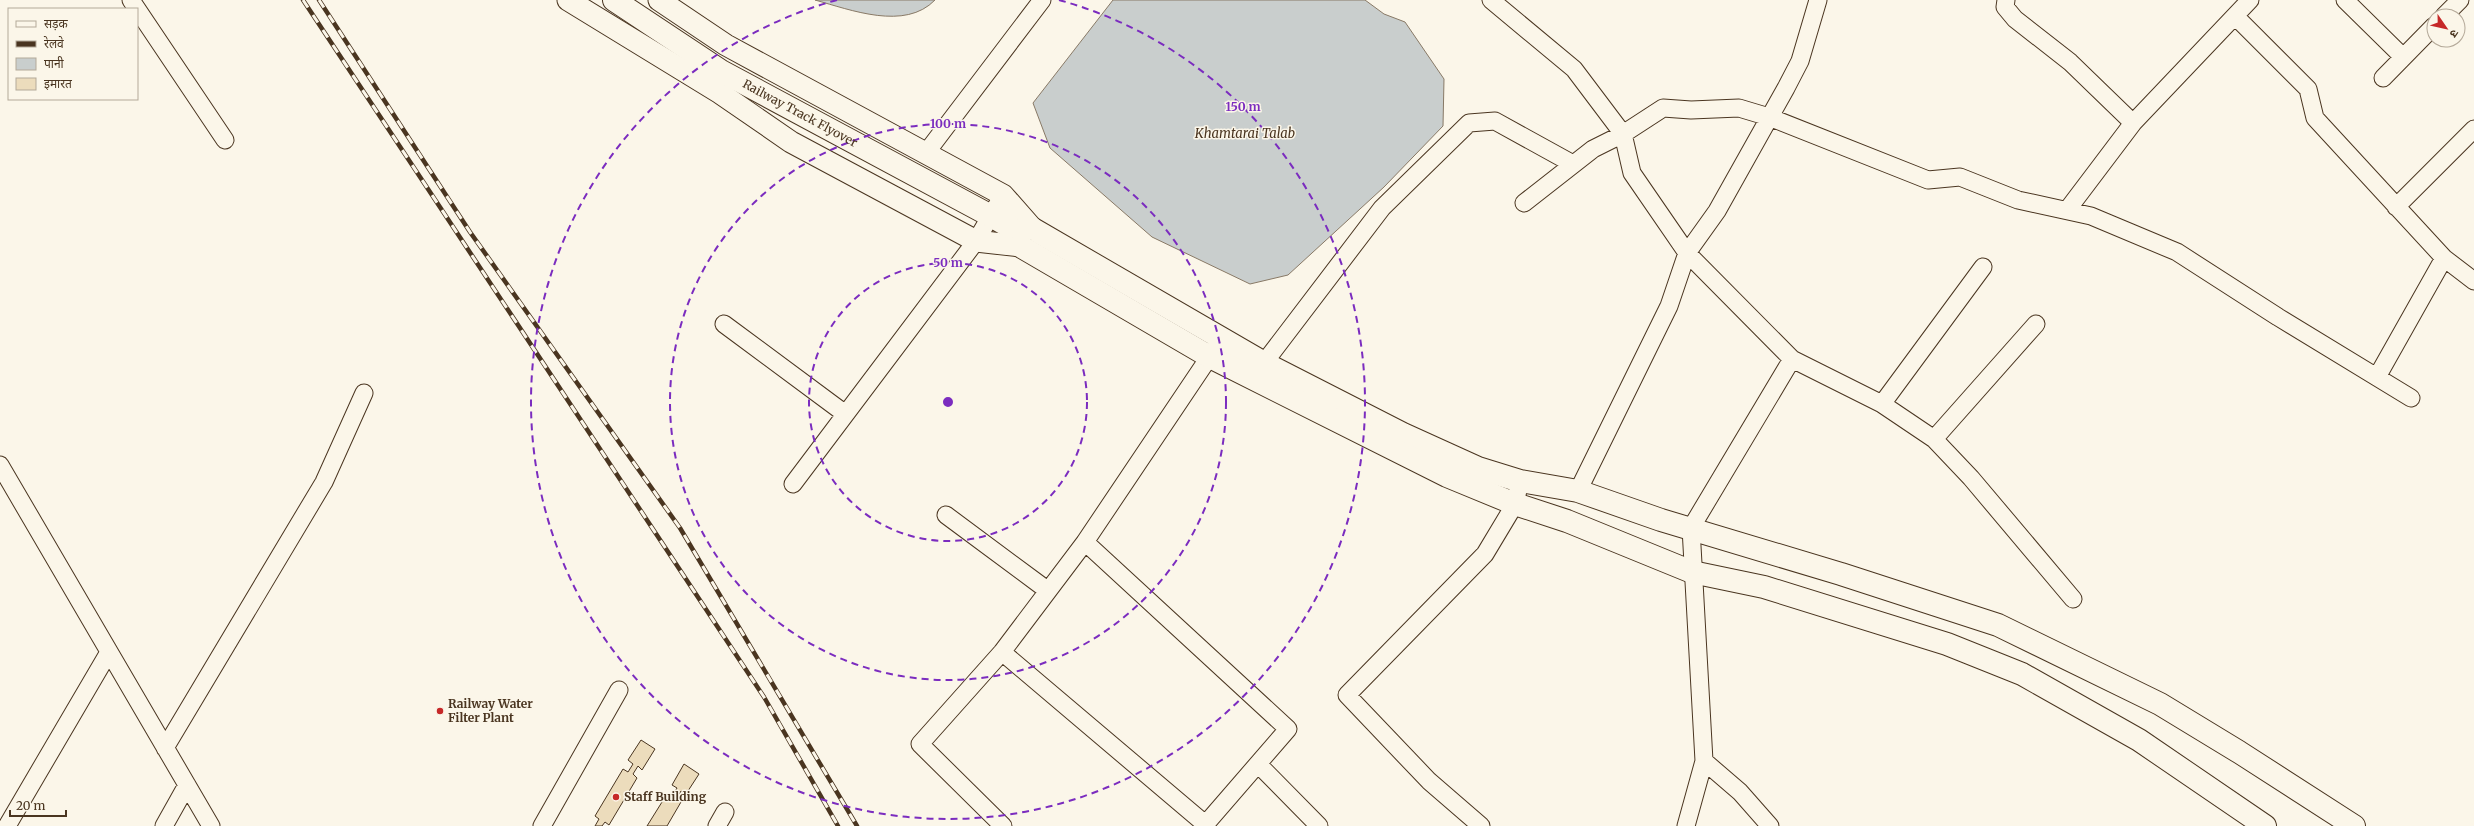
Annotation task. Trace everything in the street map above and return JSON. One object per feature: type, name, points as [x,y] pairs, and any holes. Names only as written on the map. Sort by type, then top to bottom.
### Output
[{"type":"main road","name":"Railway Track Flyover","points":[[614,0],[721,71],[1010,227]]},
{"type":"main road","points":[[1010,227],[1033,229],[1264,363],[1403,434],[1478,468],[1520,481],[1578,491],[1998,625],[2160,704],[2240,752],[2354,826]]},
{"type":"main road","points":[[1010,227],[1020,246],[1210,356],[1447,476],[1515,504],[1567,521],[1692,572],[1764,587],[1947,644],[2022,674],[2139,740],[2265,826]]},
{"type":"street","points":[[568,0],[720,93],[791,142],[976,241],[1020,246]]},
{"type":"street","points":[[659,0],[726,45],[1003,195],[1033,229]]},
{"type":"street","points":[[926,153],[1042,0]]},
{"type":"street","points":[[1491,0],[1574,69],[1623,134],[1632,173],[1687,254],[1792,359],[1882,404],[1934,439],[1970,478],[2073,599]]},
{"type":"street","points":[[1578,491],[1669,306],[1687,254],[1717,211],[1800,61],[1818,0]]},
{"type":"street","points":[[2006,0],[2006,7],[2015,19],[2070,62],[2133,123]]},
{"type":"street","points":[[2068,209],[2133,123],[2250,0]]},
{"type":"street","points":[[2452,8],[2460,0]]},
{"type":"street","points":[[2347,1],[2403,57]]},
{"type":"street","points":[[138,9],[225,140]]},
{"type":"street","points":[[2235,16],[2308,89],[2315,118],[2444,258],[2474,281]]},
{"type":"street","points":[[2383,78],[2426,34]]},
{"type":"street","points":[[1524,203],[1593,150],[1623,134],[1663,108],[1691,110],[1739,108],[1769,117],[1928,180],[1960,177],[2018,200],[2068,209],[2091,216],[2177,252],[2278,317],[2411,398]]},
{"type":"street","points":[[1264,363],[1382,208],[1469,124],[1495,121],[1573,164]]},
{"type":"street","points":[[2396,207],[2474,130]]},
{"type":"street","points":[[792,484],[976,241],[1003,195]]},
{"type":"street","points":[[2377,377],[2444,258]]},
{"type":"street","points":[[1882,404],[1983,267]]},
{"type":"street","points":[[724,324],[844,414]]},
{"type":"street","points":[[1934,439],[2036,324]]},
{"type":"street","points":[[1003,826],[920,744],[1002,652],[1047,590],[1085,542],[1222,338]]},
{"type":"street","points":[[1686,826],[1704,761],[1692,572],[1691,528],[1792,359]]},
{"type":"street","points":[[165,748],[324,482],[364,393]]},
{"type":"street","points":[[0,465],[211,826]]},
{"type":"street","points":[[1481,826],[1429,781],[1347,695],[1484,554],[1515,504],[1520,481]]},
{"type":"street","points":[[946,515],[1047,590]]},
{"type":"street","points":[[1002,652],[1204,825],[1288,729],[1085,542]]},
{"type":"street","points":[[7,826],[109,652]]},
{"type":"street","points":[[542,826],[619,690]]},
{"type":"street","points":[[1704,761],[1740,792],[1770,826]]},
{"type":"street","points":[[1258,764],[1319,826]]},
{"type":"street","points":[[164,826],[187,784]]},
{"type":"water","points":[[815,0],[935,0],[923,9],[909,14],[893,16],[861,13]]},
{"type":"water","name":"Khamtarai Talab","points":[[1113,0],[1365,0],[1384,14],[1405,22],[1444,79],[1443,126],[1384,187],[1288,275],[1250,284],[1152,237],[1050,148],[1033,103]]},
{"type":"building","name":"Staff Building","points":[[641,740],[655,749],[642,770],[638,766],[633,774],[637,778],[609,825],[605,822],[602,826],[595,826],[599,819],[595,816],[623,769],[628,772],[633,764],[628,760]]},
{"type":"building","name":"Staff Building","points":[[684,764],[699,774],[686,794],[681,791],[676,799],[681,802],[667,826],[647,826],[667,794],[672,797],[677,788],[672,785]]},
{"type":"railway","points":[[303,0],[764,697],[838,826]]},
{"type":"railway","points":[[319,0],[470,232],[680,528],[857,826]]},
{"type":"place","name":"Railway Water Filter Plant","points":[[440,711]]},
{"type":"place","name":"Staff Building","points":[[616,797]]}]
